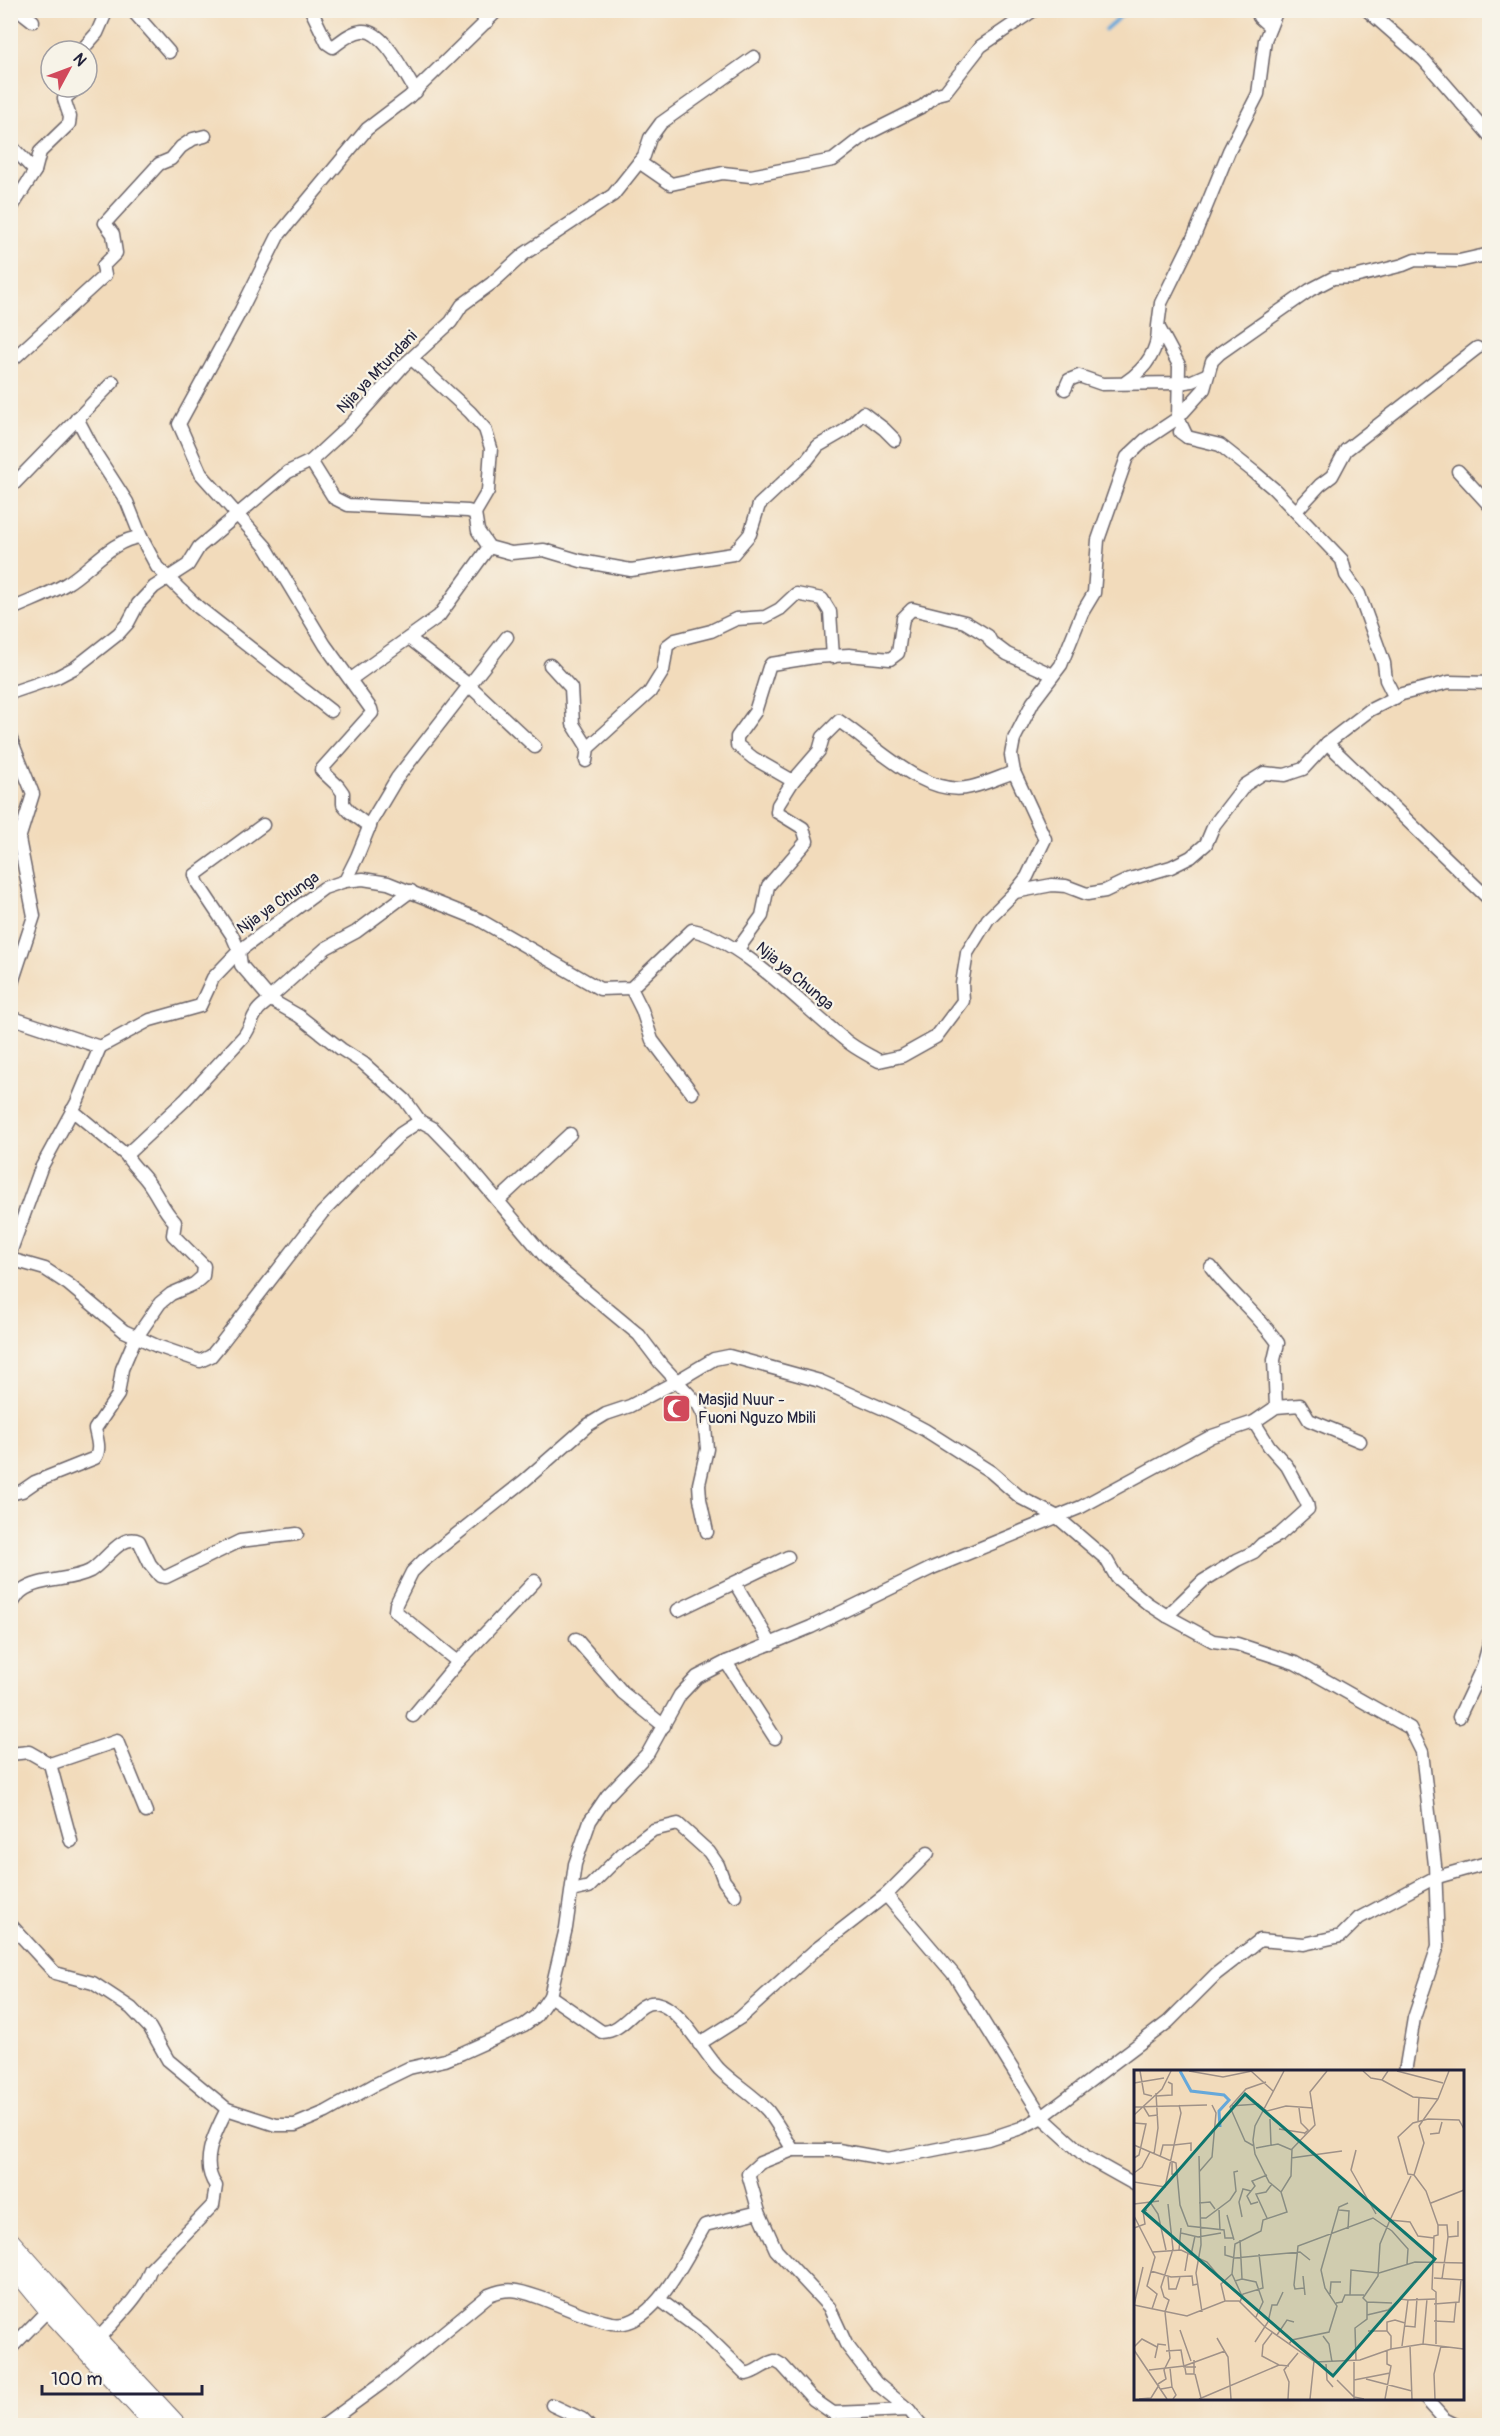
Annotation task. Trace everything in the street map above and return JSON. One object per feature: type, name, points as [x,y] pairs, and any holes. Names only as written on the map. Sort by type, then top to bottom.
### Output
[{"type":"main road","points":[[10,2242],[177,2426]]},
{"type":"main road","points":[[10,2262],[49,2309],[157,2426]]},
{"type":"street","points":[[19,10],[33,21]]},
{"type":"street","points":[[92,39],[98,33],[107,10]]},
{"type":"street","points":[[132,10],[169,52]]},
{"type":"street","points":[[310,10],[327,43],[333,47],[353,33],[363,31],[376,34],[391,51],[416,92]]},
{"type":"street","points":[[477,10],[487,22]]},
{"type":"street","points":[[370,827],[343,804],[342,792],[321,770],[372,713],[326,645],[266,547],[201,474],[180,424],[278,236],[367,129],[416,92],[498,10]]},
{"type":"street","points":[[639,162],[671,184],[723,173],[751,176],[833,160],[866,135],[923,106],[937,94],[945,92],[981,46],[1035,10]]},
{"type":"street","points":[[1260,10],[1259,17],[1270,27]]},
{"type":"street","points":[[1126,382],[1139,373],[1150,358],[1158,339],[1161,303],[1195,234],[1229,151],[1258,94],[1265,40],[1277,10]]},
{"type":"street","points":[[1367,10],[1424,60],[1490,136]]},
{"type":"street","name":"Njia ya Mtundani","points":[[10,693],[49,681],[76,667],[118,634],[128,623],[138,604],[154,587],[188,565],[199,547],[237,513],[288,472],[311,461],[351,424],[403,366],[451,322],[462,304],[492,283],[524,254],[613,195],[644,156],[650,138],[661,123],[754,57]]},
{"type":"street","points":[[10,210],[35,171],[40,152],[69,124],[70,117],[64,99]]},
{"type":"street","points":[[10,362],[105,275],[103,266],[116,253],[113,234],[105,223],[159,164],[171,159],[181,147],[193,139],[205,136]]},
{"type":"street","points":[[10,145],[35,171]]},
{"type":"street","points":[[1015,892],[1027,877],[1046,839],[1014,772],[1011,755],[1014,739],[1034,702],[1061,665],[1082,613],[1094,593],[1098,540],[1127,457],[1173,420],[1204,389],[1212,361],[1220,353],[1264,325],[1310,290],[1333,278],[1354,277],[1415,260],[1459,261],[1490,254]]},
{"type":"street","points":[[1158,326],[1179,364],[1179,383],[1173,420],[1187,437],[1220,445],[1274,489],[1342,560],[1346,575],[1359,594],[1384,663],[1386,680],[1395,698]]},
{"type":"street","points":[[1296,511],[1320,485],[1332,476],[1346,450],[1477,348]]},
{"type":"street","points":[[412,359],[470,412],[485,429],[491,448],[488,491],[475,513],[478,531],[489,547],[511,553],[544,550],[581,561],[631,570],[733,554],[750,534],[759,505],[807,460],[818,446],[844,431],[863,412],[895,440]]},
{"type":"street","points":[[1065,388],[1069,380],[1079,376],[1102,384],[1179,383],[1192,381],[1208,374]]},
{"type":"street","points":[[10,488],[113,382]]},
{"type":"street","points":[[77,418],[96,454],[127,502],[141,537],[157,567],[167,579],[187,594],[198,607],[331,711]]},
{"type":"street","points":[[311,461],[334,498],[348,506],[475,513]]},
{"type":"street","points":[[1458,471],[1490,506]]},
{"type":"street","points":[[10,610],[69,583],[118,545],[131,537],[141,537]]},
{"type":"street","points":[[351,679],[439,616],[489,547]]},
{"type":"street","points":[[586,761],[588,747],[650,692],[663,671],[667,646],[675,640],[711,631],[736,619],[765,617],[780,609],[796,594],[822,599],[830,612],[833,657]]},
{"type":"street","points":[[793,781],[737,746],[737,736],[755,712],[771,664],[849,656],[890,659],[898,653],[903,618],[912,609],[965,622],[988,636],[991,642],[1007,654],[1053,675]]},
{"type":"street","points":[[345,880],[372,820],[397,778],[507,637]]},
{"type":"street","points":[[409,638],[470,686],[535,747]]},
{"type":"street","points":[[550,665],[571,688],[573,724],[588,747]]},
{"type":"street","points":[[1015,892],[1052,885],[1066,886],[1087,894],[1105,891],[1130,879],[1171,867],[1191,857],[1206,844],[1214,825],[1245,785],[1264,773],[1286,775],[1303,769],[1327,743],[1370,710],[1395,698],[1449,682],[1490,683]]},
{"type":"street","points":[[738,950],[762,916],[768,886],[807,841],[802,828],[777,812],[778,805],[793,781],[819,751],[823,737],[839,721],[919,780],[950,788],[969,788],[1014,772]]},
{"type":"street","points":[[10,737],[33,794],[19,840],[34,916],[10,989]]},
{"type":"street","points":[[1327,743],[1490,900]]},
{"type":"street","points":[[263,825],[195,874],[198,884],[232,934],[239,951],[241,965],[271,1000],[299,1016],[363,1063],[405,1100],[420,1121],[425,1122],[441,1135],[499,1200],[546,1258],[639,1335],[698,1404],[704,1416],[707,1449],[699,1484],[707,1532]]},
{"type":"street","name":"Njia ya Chunga","points":[[100,1047],[150,1020],[200,1006],[213,978],[239,951],[324,888],[345,880],[363,879],[388,883],[411,891],[478,919],[600,989],[630,988],[692,930],[738,950],[846,1041],[879,1061],[902,1056],[936,1037],[963,1001],[962,984],[967,953],[988,919],[1015,892]]},
{"type":"street","points":[[126,1155],[184,1100],[251,1027],[257,1011],[271,1000],[273,995],[326,948],[356,932],[411,891]]},
{"type":"street","points":[[630,988],[652,1040],[692,1093]]},
{"type":"street","points":[[10,1017],[100,1047],[72,1110],[40,1168],[10,1252]]},
{"type":"street","points":[[10,1494],[22,1491],[35,1482],[95,1458],[98,1454],[98,1445],[95,1429],[117,1395],[122,1369],[137,1335],[160,1303],[171,1294],[194,1284],[203,1276],[204,1266],[173,1235],[175,1222],[150,1184],[133,1167],[126,1155],[72,1110]]},
{"type":"street","points":[[10,1259],[45,1269],[68,1284],[124,1331],[200,1362],[211,1356],[322,1213],[400,1134],[420,1121]]},
{"type":"street","points":[[499,1200],[570,1134]]},
{"type":"street","points":[[1211,1267],[1227,1288],[1269,1329],[1278,1343],[1274,1360],[1276,1407]]},
{"type":"street","points":[[458,1662],[395,1611],[396,1604],[412,1572],[461,1529],[524,1481],[588,1425],[606,1414],[630,1406],[703,1364],[729,1356],[819,1381],[925,1430],[991,1472],[1021,1498],[1056,1516],[1106,1559],[1117,1578],[1167,1616],[1213,1641],[1237,1644],[1295,1663],[1410,1728],[1422,1752],[1435,1865],[1438,1946],[1414,2018],[1405,2070]]},
{"type":"street","points":[[10,1924],[55,1973],[93,1983],[131,2008],[150,2028],[168,2060],[227,2109],[276,2125],[295,2125],[326,2112],[409,2068],[445,2060],[524,2025],[536,2016],[550,1996],[563,1944],[575,1864],[590,1821],[607,1796],[648,1752],[680,1695],[697,1677],[726,1662],[811,1627],[914,1576],[1081,1507],[1212,1436],[1254,1422],[1276,1407],[1300,1405],[1309,1420],[1360,1441]]},
{"type":"street","points":[[1167,1616],[1203,1581],[1279,1535],[1308,1509],[1287,1466],[1269,1446],[1254,1422]]},
{"type":"street","points":[[10,1606],[22,1591],[79,1576],[92,1570],[127,1539],[133,1538],[140,1541],[150,1564],[160,1576],[166,1577],[240,1541],[297,1534]]},
{"type":"street","points":[[678,1611],[788,1557]]},
{"type":"street","points":[[413,1716],[458,1662],[535,1581]]},
{"type":"street","points":[[735,1583],[771,1644]]},
{"type":"street","points":[[576,1639],[623,1693],[664,1726]]},
{"type":"street","points":[[1459,1717],[1482,1666],[1490,1641]]},
{"type":"street","points":[[726,1662],[775,1737]]},
{"type":"street","points":[[50,1764],[117,1742],[146,1812]]},
{"type":"street","points":[[10,1754],[29,1752],[50,1764],[71,1840]]},
{"type":"street","points":[[572,1891],[589,1887],[623,1853],[653,1830],[678,1824],[709,1852],[718,1865],[724,1881],[735,1895]]},
{"type":"street","points":[[699,2044],[740,2018],[814,1951],[886,1895],[928,1853]]},
{"type":"street","points":[[922,2426],[909,2410],[876,2383],[852,2352],[829,2307],[776,2250],[759,2212],[748,2174],[760,2163],[793,2150],[838,2150],[888,2159],[988,2139],[1021,2128],[1042,2117],[1168,2022],[1216,1974],[1260,1940],[1304,1944],[1341,1936],[1359,1918],[1434,1878],[1490,1862]]},
{"type":"street","points":[[886,1895],[955,1976],[1042,2117],[1086,2157],[1134,2184]]},
{"type":"street","points":[[550,1996],[602,2032],[611,2032],[646,2004],[657,2003],[666,2007],[683,2021],[719,2069],[767,2110],[793,2150]]},
{"type":"street","points":[[97,2340],[138,2294],[147,2281],[150,2270],[213,2205],[216,2186],[208,2175],[209,2153],[212,2139],[227,2109]]},
{"type":"street","points":[[323,2426],[386,2380],[489,2295],[503,2289],[521,2291],[613,2324],[636,2320],[660,2300],[705,2225],[759,2212]]},
{"type":"street","points":[[660,2300],[702,2332],[746,2374],[755,2372],[767,2362],[775,2361],[782,2365],[813,2398],[833,2413],[909,2410]]},
{"type":"street","points":[[10,2349],[49,2309]]},
{"type":"street","points":[[1427,2400],[1444,2419],[1458,2426]]},
{"type":"street","points":[[552,2405],[582,2419],[589,2426]]},
{"type":"waterway","points":[[1105,30],[1128,10]]},
{"type":"place","name":"Masjid Nuur - Fuoni Nguzo Mbili","points":[[677,1409]]}]
